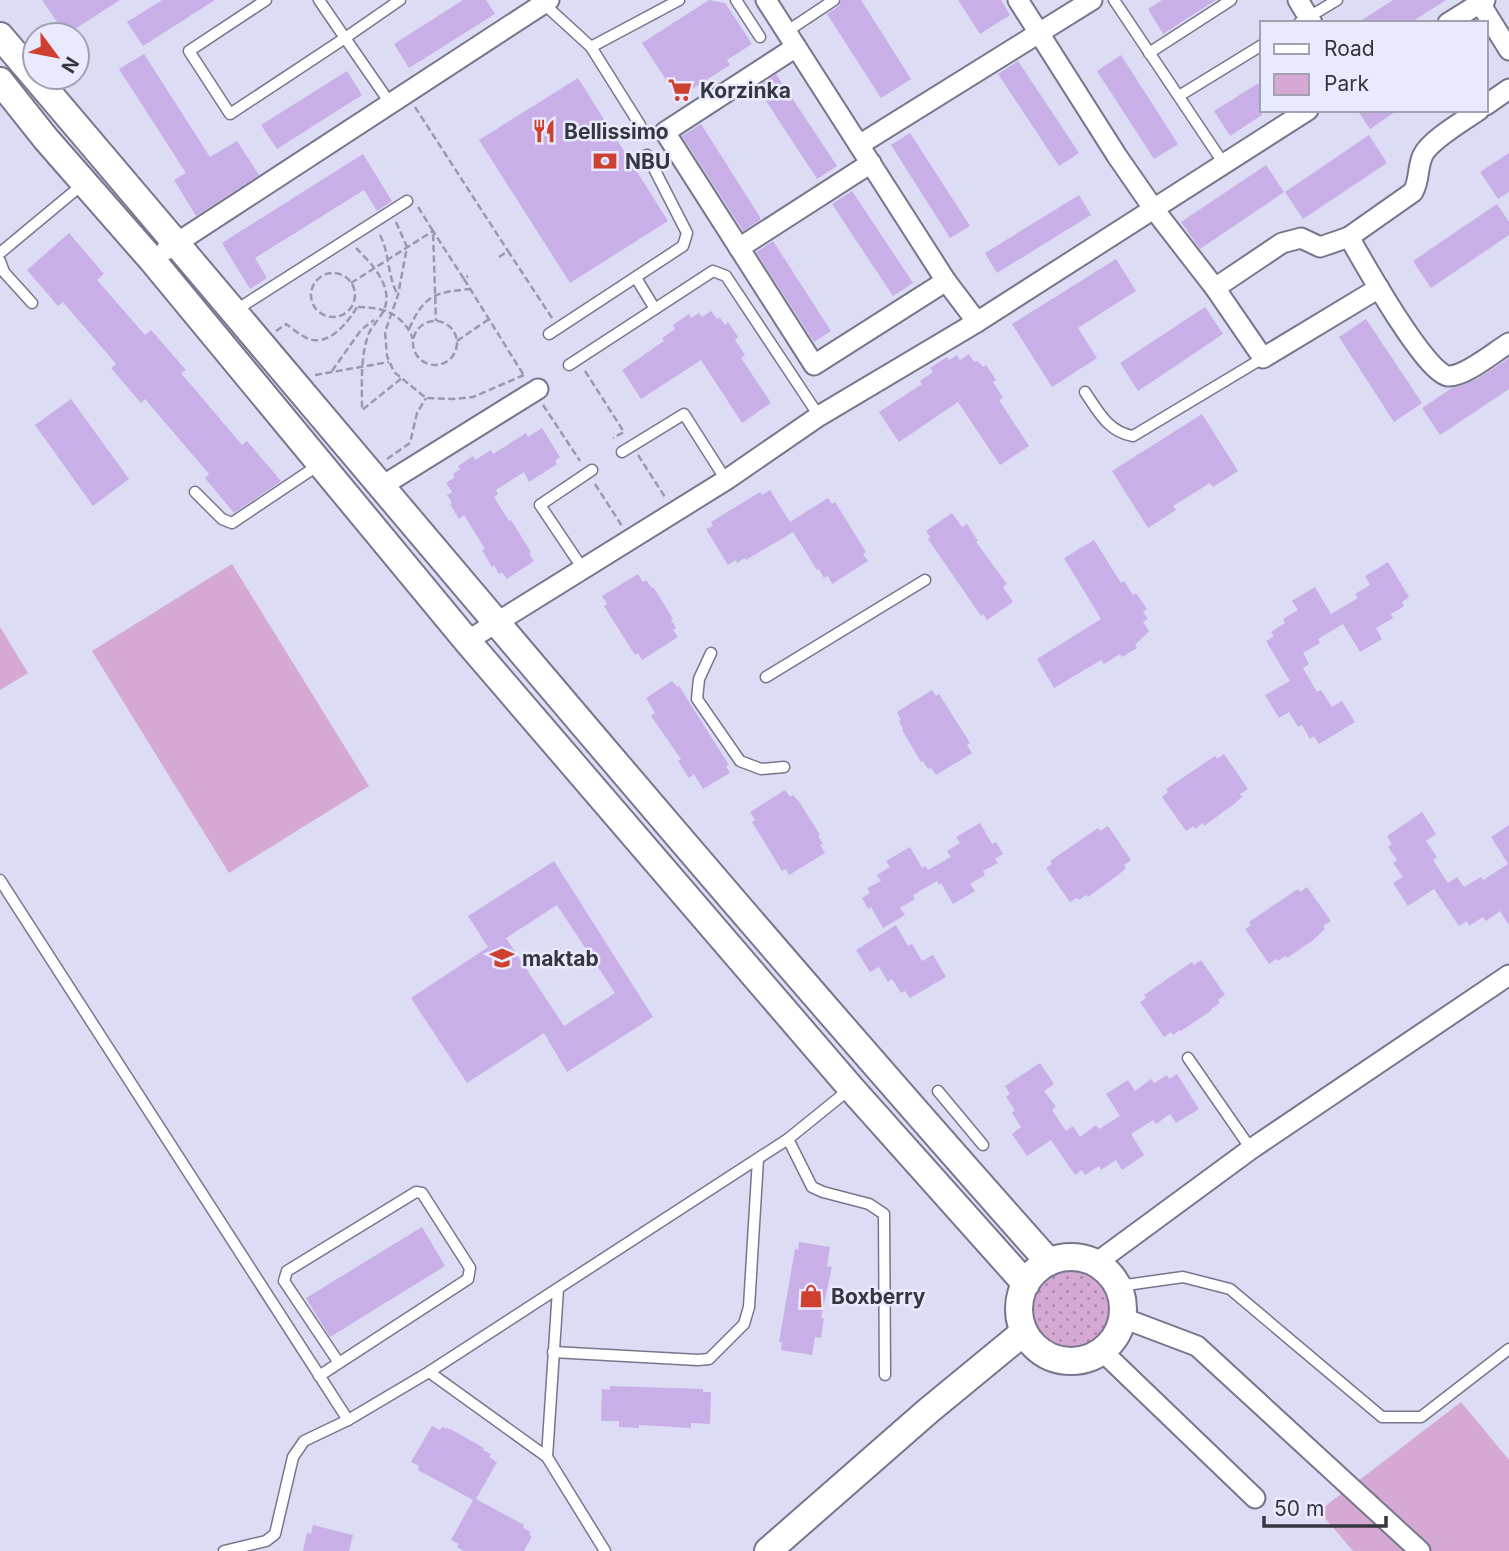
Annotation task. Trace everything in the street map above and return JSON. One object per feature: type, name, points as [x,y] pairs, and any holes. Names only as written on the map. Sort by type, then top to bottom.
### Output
[{"type":"street","points":[[766,0],[946,281],[977,323]]},
{"type":"street","points":[[1018,0],[1116,156],[1215,288],[1263,358],[1379,288]]},
{"type":"street","points":[[859,145],[1092,0]]},
{"type":"street","points":[[1298,0],[1307,21]]},
{"type":"street","points":[[1451,21],[1481,1],[1509,50]]},
{"type":"street","points":[[152,260],[547,2]]},
{"type":"street","points":[[0,36],[234,311],[386,484],[496,622],[912,1108],[1049,1262]]},
{"type":"street","points":[[791,40],[664,132],[814,365],[946,281]]},
{"type":"street","points":[[0,81],[467,641],[851,1088],[1026,1284]]},
{"type":"street","points":[[1488,104],[1509,89]]},
{"type":"street","points":[[467,641],[726,480],[819,416],[977,323],[1305,112]]},
{"type":"street","points":[[1215,288],[1282,243],[1301,238],[1320,247],[1349,237],[1413,192],[1418,184],[1423,155],[1432,145],[1476,112]]},
{"type":"street","points":[[46,139],[70,118]]},
{"type":"street","points":[[739,248],[871,163]]},
{"type":"street","points":[[1349,237],[1427,362],[1438,373],[1447,376],[1457,374],[1509,343]]},
{"type":"street","points":[[386,484],[532,385]]},
{"type":"street","points":[[1096,1263],[1251,1149],[1509,975]]},
{"type":"street","points":[[1065,1257],[1081,1257],[1096,1263],[1110,1273],[1119,1286],[1124,1302],[1118,1334],[1102,1351],[1078,1361],[1046,1355],[1033,1345],[1024,1332],[1020,1300],[1026,1284],[1035,1271],[1049,1262],[1065,1257]]},
{"type":"street","points":[[1123,1318],[1196,1346],[1420,1551]]},
{"type":"street","points":[[768,1551],[928,1411],[1024,1332]]},
{"type":"street","points":[[1102,1351],[1255,1498]]},
{"type":"lane","points":[[266,0],[189,51],[230,114],[400,0]]},
{"type":"lane","points":[[319,0],[345,38],[398,98]]},
{"type":"lane","points":[[591,47],[679,0]]},
{"type":"lane","points":[[736,0],[760,37]]},
{"type":"lane","points":[[791,40],[834,0]]},
{"type":"lane","points":[[1114,0],[1224,164]]},
{"type":"lane","points":[[1149,53],[1231,0]]},
{"type":"lane","points":[[1307,21],[1337,0]]},
{"type":"lane","points":[[547,2],[591,47],[640,125]]},
{"type":"lane","points":[[1178,96],[1260,46]]},
{"type":"lane","points":[[549,334],[683,246],[687,233],[647,155]]},
{"type":"lane","points":[[0,253],[84,182]]},
{"type":"lane","points":[[234,311],[407,201]]},
{"type":"lane","points":[[0,261],[4,272],[32,303]]},
{"type":"lane","points":[[573,362],[713,271],[726,276],[819,416]]},
{"type":"lane","points":[[636,278],[655,309]]},
{"type":"lane","points":[[1085,392],[1110,427],[1122,434],[1133,436],[1263,358]]},
{"type":"lane","points":[[622,452],[684,414],[726,480]]},
{"type":"lane","points":[[195,492],[222,519],[232,523],[320,463]]},
{"type":"lane","points":[[583,569],[540,505],[592,471]]},
{"type":"lane","points":[[766,677],[925,580]]},
{"type":"lane","points":[[711,653],[699,679],[697,699],[740,761],[761,769],[784,768]]},
{"type":"lane","points":[[0,880],[348,1420]]},
{"type":"lane","points":[[1188,1058],[1251,1149]]},
{"type":"lane","points":[[224,1551],[266,1541],[275,1534],[293,1457],[304,1441],[348,1420],[429,1372],[558,1289],[788,1139],[851,1088]]},
{"type":"lane","points":[[938,1091],[983,1145]]},
{"type":"lane","points":[[788,1139],[812,1187],[869,1204],[884,1214],[885,1375]]},
{"type":"lane","points":[[553,1352],[709,1359],[744,1324],[749,1307],[758,1159]]},
{"type":"lane","points":[[319,1376],[460,1287],[468,1279],[470,1268],[422,1193],[416,1192],[287,1271],[284,1281],[339,1363]]},
{"type":"lane","points":[[1119,1286],[1184,1277],[1230,1289],[1382,1417],[1421,1417],[1509,1349]]},
{"type":"lane","points":[[547,1457],[558,1289]]},
{"type":"lane","points":[[429,1372],[547,1457],[605,1551]]},
{"type":"path","points":[[398,98],[508,251],[558,328]]},
{"type":"path","points":[[391,212],[407,247],[398,295],[386,332],[389,362],[394,372],[426,398],[453,400],[532,385],[489,319],[466,277],[416,203],[407,201]]},
{"type":"path","points":[[374,223],[385,244],[392,285],[398,295]]},
{"type":"path","points":[[351,283],[433,231]]},
{"type":"path","points":[[433,231],[436,321]]},
{"type":"path","points":[[332,372],[361,330],[385,309],[384,284],[375,268],[346,240]]},
{"type":"path","points":[[499,257],[508,251]]},
{"type":"path","points":[[351,307],[355,292],[351,283],[342,275],[327,274],[315,283],[311,298],[313,305],[324,315],[339,316],[351,307],[385,309],[409,329],[414,339]]},
{"type":"path","points":[[409,329],[418,309],[436,294],[471,289]]},
{"type":"path","points":[[271,335],[286,324],[311,340],[321,340],[340,330],[357,307]]},
{"type":"path","points":[[377,318],[369,334],[363,366],[362,410],[402,379]]},
{"type":"path","points":[[457,341],[489,319]]},
{"type":"path","points":[[436,321],[452,328],[457,341],[450,360],[431,365],[419,358],[413,346],[421,327],[436,321]]},
{"type":"path","points":[[305,377],[389,362]]},
{"type":"path","points":[[573,362],[586,372],[675,512]]},
{"type":"path","points":[[576,377],[586,372]]},
{"type":"path","points":[[386,484],[387,458],[410,443],[417,413],[426,398]]},
{"type":"path","points":[[613,438],[624,432]]},
{"type":"green space","points":[[232,564],[369,786],[229,873],[92,651]]},
{"type":"green space","points":[[0,627],[28,673],[0,690]]},
{"type":"green space","points":[[1071,1269],[1086,1272],[1099,1280],[1107,1293],[1110,1308],[1107,1323],[1099,1336],[1086,1344],[1071,1347],[1056,1344],[1043,1336],[1035,1323],[1032,1308],[1035,1293],[1043,1280],[1056,1272]]},
{"type":"green space","points":[[1461,1402],[1509,1460],[1509,1551],[1353,1551],[1319,1511]]},
{"type":"building","points":[[42,0],[120,0],[88,21],[56,21]]},
{"type":"building","points":[[162,0],[215,0],[143,46],[127,22]]},
{"type":"building","points":[[463,0],[486,0],[495,14],[409,68],[394,44]]},
{"type":"building","points":[[709,0],[725,3],[752,44],[727,60],[730,65],[678,98],[642,43]]},
{"type":"building","points":[[841,0],[861,0],[911,79],[881,98],[827,14],[839,6]]},
{"type":"building","points":[[958,0],[1001,0],[1010,15],[980,34]]},
{"type":"building","points":[[1162,0],[1216,0],[1163,34],[1148,9]]},
{"type":"building","points":[[1393,0],[1446,0],[1413,21],[1360,21]]},
{"type":"building","points":[[144,54],[210,157],[237,141],[259,175],[196,216],[174,180],[186,173],[119,69]]},
{"type":"building","points":[[1121,55],[1178,144],[1154,159],[1097,71]]},
{"type":"building","points":[[1018,61],[1079,153],[1059,166],[998,74]]},
{"type":"building","points":[[347,71],[362,95],[277,149],[261,125]]},
{"type":"building","points":[[776,74],[837,166],[817,179],[757,87]]},
{"type":"building","points":[[578,78],[668,221],[570,283],[479,140]]},
{"type":"building","points":[[1260,82],[1262,115],[1230,136],[1214,111]]},
{"type":"building","points":[[1358,112],[1395,112],[1370,129]]},
{"type":"building","points":[[701,124],[760,217],[760,220],[743,231],[682,136]]},
{"type":"building","points":[[910,133],[970,226],[950,238],[891,145]]},
{"type":"building","points":[[1369,135],[1387,163],[1303,219],[1285,192]]},
{"type":"building","points":[[1509,153],[1509,192],[1498,199],[1480,172]]},
{"type":"building","points":[[363,154],[392,201],[377,211],[364,190],[255,258],[267,278],[250,289],[222,243]]},
{"type":"building","points":[[1266,165],[1284,192],[1200,249],[1181,222]]},
{"type":"building","points":[[852,191],[913,283],[893,296],[832,204]]},
{"type":"building","points":[[1079,195],[1091,215],[997,273],[985,253]]},
{"type":"building","points":[[1497,204],[1509,222],[1509,235],[1431,288],[1413,261]]},
{"type":"building","points":[[69,233],[104,274],[97,280],[145,335],[151,330],[186,370],[181,373],[242,445],[247,441],[281,481],[234,513],[205,478],[209,474],[145,399],[141,403],[111,368],[116,364],[63,302],[58,306],[27,270]]},
{"type":"building","points":[[773,241],[831,331],[814,342],[756,252]]},
{"type":"building","points":[[1116,259],[1136,291],[1078,328],[1097,358],[1052,387],[1012,324]]},
{"type":"building","points":[[1205,307],[1223,334],[1138,391],[1120,363]]},
{"type":"building","points":[[711,311],[725,325],[728,322],[738,337],[735,340],[745,355],[741,358],[771,403],[742,423],[701,360],[641,399],[622,370],[664,341],[662,338],[675,329],[673,325],[689,314],[691,318],[699,313],[702,317]]},
{"type":"building","points":[[1366,319],[1422,403],[1394,422],[1339,337]]},
{"type":"building","points":[[969,354],[974,362],[978,361],[983,367],[986,365],[996,380],[993,382],[1003,398],[999,400],[1029,446],[1000,465],[958,402],[899,442],[879,412],[922,384],[920,381],[933,372],[930,368],[947,357],[949,360],[957,355],[960,360]]},
{"type":"building","points":[[1509,358],[1509,389],[1440,435],[1422,408],[1452,388],[1477,379]]},
{"type":"building","points":[[71,399],[129,479],[93,506],[35,425]]},
{"type":"building","points":[[1202,414],[1238,471],[1213,487],[1210,483],[1173,506],[1176,510],[1148,528],[1112,471]]},
{"type":"building","points":[[542,428],[560,457],[555,461],[557,464],[529,482],[524,472],[496,490],[498,494],[494,497],[531,552],[529,554],[534,561],[507,579],[502,572],[499,574],[494,565],[492,567],[482,550],[485,549],[464,515],[459,519],[450,504],[452,503],[447,495],[452,492],[446,483],[455,477],[453,474],[460,469],[458,466],[473,456],[475,460],[491,450],[493,454],[526,433],[528,437]]},
{"type":"building","points":[[770,490],[790,522],[828,498],[832,504],[835,502],[866,552],[863,554],[868,561],[832,584],[828,576],[824,578],[819,569],[817,570],[793,532],[746,560],[745,558],[737,563],[736,560],[728,565],[706,529],[713,526],[711,522],[760,492],[762,495]]},
{"type":"building","points":[[952,513],[962,527],[967,524],[978,541],[976,542],[1007,584],[1003,587],[1013,602],[987,620],[983,614],[981,616],[928,539],[930,537],[926,531]]},
{"type":"building","points":[[1094,540],[1121,583],[1124,581],[1133,595],[1136,593],[1147,609],[1143,612],[1148,619],[1143,622],[1149,631],[1135,645],[1137,648],[1122,657],[1120,654],[1104,664],[1101,660],[1054,688],[1037,659],[1101,619],[1064,558]]},
{"type":"building","points":[[1388,562],[1409,597],[1402,602],[1404,606],[1391,614],[1393,618],[1376,628],[1382,639],[1360,652],[1343,624],[1318,639],[1320,643],[1303,653],[1309,664],[1303,668],[1317,692],[1321,690],[1332,707],[1342,701],[1355,722],[1319,744],[1314,736],[1310,739],[1302,725],[1298,727],[1289,712],[1279,718],[1265,695],[1290,681],[1266,641],[1274,636],[1271,632],[1285,623],[1283,619],[1298,610],[1292,601],[1315,587],[1331,614],[1358,598],[1355,594],[1370,585],[1365,576]]},
{"type":"building","points":[[638,574],[643,582],[646,580],[653,587],[664,604],[673,619],[671,620],[676,628],[673,630],[678,637],[642,660],[638,653],[635,655],[604,606],[607,604],[602,596]]},
{"type":"building","points":[[672,681],[679,686],[729,765],[726,766],[730,773],[703,789],[694,774],[689,778],[678,761],[681,759],[651,716],[655,713],[646,698]]},
{"type":"building","points":[[932,690],[936,696],[939,694],[970,743],[967,745],[972,753],[936,775],[921,762],[902,730],[897,712]]},
{"type":"building","points":[[1224,754],[1248,789],[1240,794],[1242,797],[1234,804],[1204,826],[1203,823],[1186,831],[1162,797],[1168,792],[1166,789],[1215,756],[1217,759]]},
{"type":"building","points":[[785,790],[800,803],[820,835],[818,836],[823,844],[820,845],[825,853],[789,875],[786,869],[782,871],[752,822],[755,820],[750,812]]},
{"type":"building","points":[[1422,812],[1436,834],[1426,841],[1437,857],[1433,860],[1448,883],[1457,877],[1464,887],[1481,877],[1483,880],[1508,864],[1491,837],[1509,825],[1509,925],[1500,911],[1486,921],[1483,917],[1469,926],[1467,921],[1459,926],[1434,889],[1408,906],[1393,883],[1403,877],[1393,863],[1397,860],[1388,847],[1392,844],[1387,836]]},
{"type":"building","points":[[980,823],[992,844],[996,842],[1003,854],[995,859],[998,863],[983,871],[985,875],[970,884],[975,891],[953,904],[941,883],[939,885],[937,881],[913,895],[915,899],[900,908],[905,915],[883,928],[871,907],[868,909],[862,898],[870,893],[867,888],[881,881],[877,875],[890,867],[886,861],[910,847],[922,868],[925,866],[928,870],[951,857],[947,851],[960,843],[956,837]]},
{"type":"building","points":[[1108,826],[1131,860],[1118,875],[1088,897],[1086,895],[1070,902],[1046,868],[1052,864],[1050,861],[1098,828],[1100,831]]},
{"type":"building","points":[[554,861],[653,1017],[567,1072],[544,1033],[467,1083],[411,998],[488,947],[468,916]],"holes":[[[557,905],[615,993],[564,1026],[506,938]]]},
{"type":"building","points":[[1307,887],[1331,921],[1323,926],[1325,929],[1312,941],[1287,958],[1285,956],[1278,961],[1276,959],[1269,964],[1245,929],[1251,925],[1249,922],[1298,889],[1300,892]]},
{"type":"building","points":[[896,925],[908,946],[912,944],[922,961],[933,955],[946,977],[910,998],[905,991],[901,993],[892,979],[888,982],[879,967],[870,972],[856,950]]},
{"type":"building","points":[[1201,960],[1225,995],[1212,1010],[1181,1031],[1173,1035],[1171,1032],[1164,1037],[1140,1002],[1146,998],[1144,995],[1192,962],[1194,965]]},
{"type":"building","points":[[1040,1063],[1054,1084],[1044,1091],[1056,1107],[1052,1110],[1066,1131],[1073,1126],[1080,1137],[1096,1125],[1099,1129],[1120,1116],[1106,1094],[1128,1080],[1135,1091],[1151,1079],[1154,1083],[1167,1075],[1169,1079],[1177,1074],[1199,1109],[1176,1123],[1170,1114],[1156,1124],[1153,1120],[1131,1134],[1144,1155],[1122,1170],[1116,1160],[1101,1170],[1099,1166],[1085,1175],[1082,1170],[1075,1175],[1051,1140],[1027,1156],[1012,1134],[1021,1127],[1012,1113],[1015,1110],[1006,1097],[1010,1094],[1005,1086]]},
{"type":"building","points":[[422,1227],[445,1266],[330,1337],[306,1298]]},
{"type":"building","points":[[799,1242],[830,1247],[827,1266],[832,1267],[821,1318],[824,1318],[821,1338],[815,1337],[812,1355],[781,1350],[782,1342],[779,1342],[795,1249],[798,1250]]},
{"type":"building","points":[[610,1386],[703,1389],[703,1392],[711,1392],[710,1424],[691,1423],[691,1428],[639,1425],[639,1428],[619,1427],[619,1421],[601,1421],[602,1389],[610,1390]]},
{"type":"building","points":[[432,1426],[440,1430],[442,1427],[452,1430],[484,1448],[483,1450],[491,1454],[489,1457],[497,1462],[476,1499],[524,1525],[523,1528],[531,1532],[529,1535],[532,1536],[524,1551],[464,1551],[457,1547],[459,1544],[451,1540],[473,1500],[418,1470],[419,1466],[411,1462]]},
{"type":"building","points":[[313,1525],[353,1535],[349,1551],[303,1551],[307,1533],[311,1534]]},
{"type":"place","name":"Korzinka","points":[[680,90]]},
{"type":"place","name":"Bellissimo","points":[[544,131]]},
{"type":"place","name":"NBU","points":[[605,161]]},
{"type":"place","name":"maktab","points":[[502,958]]},
{"type":"place","name":"Boxberry","points":[[811,1296]]}]
